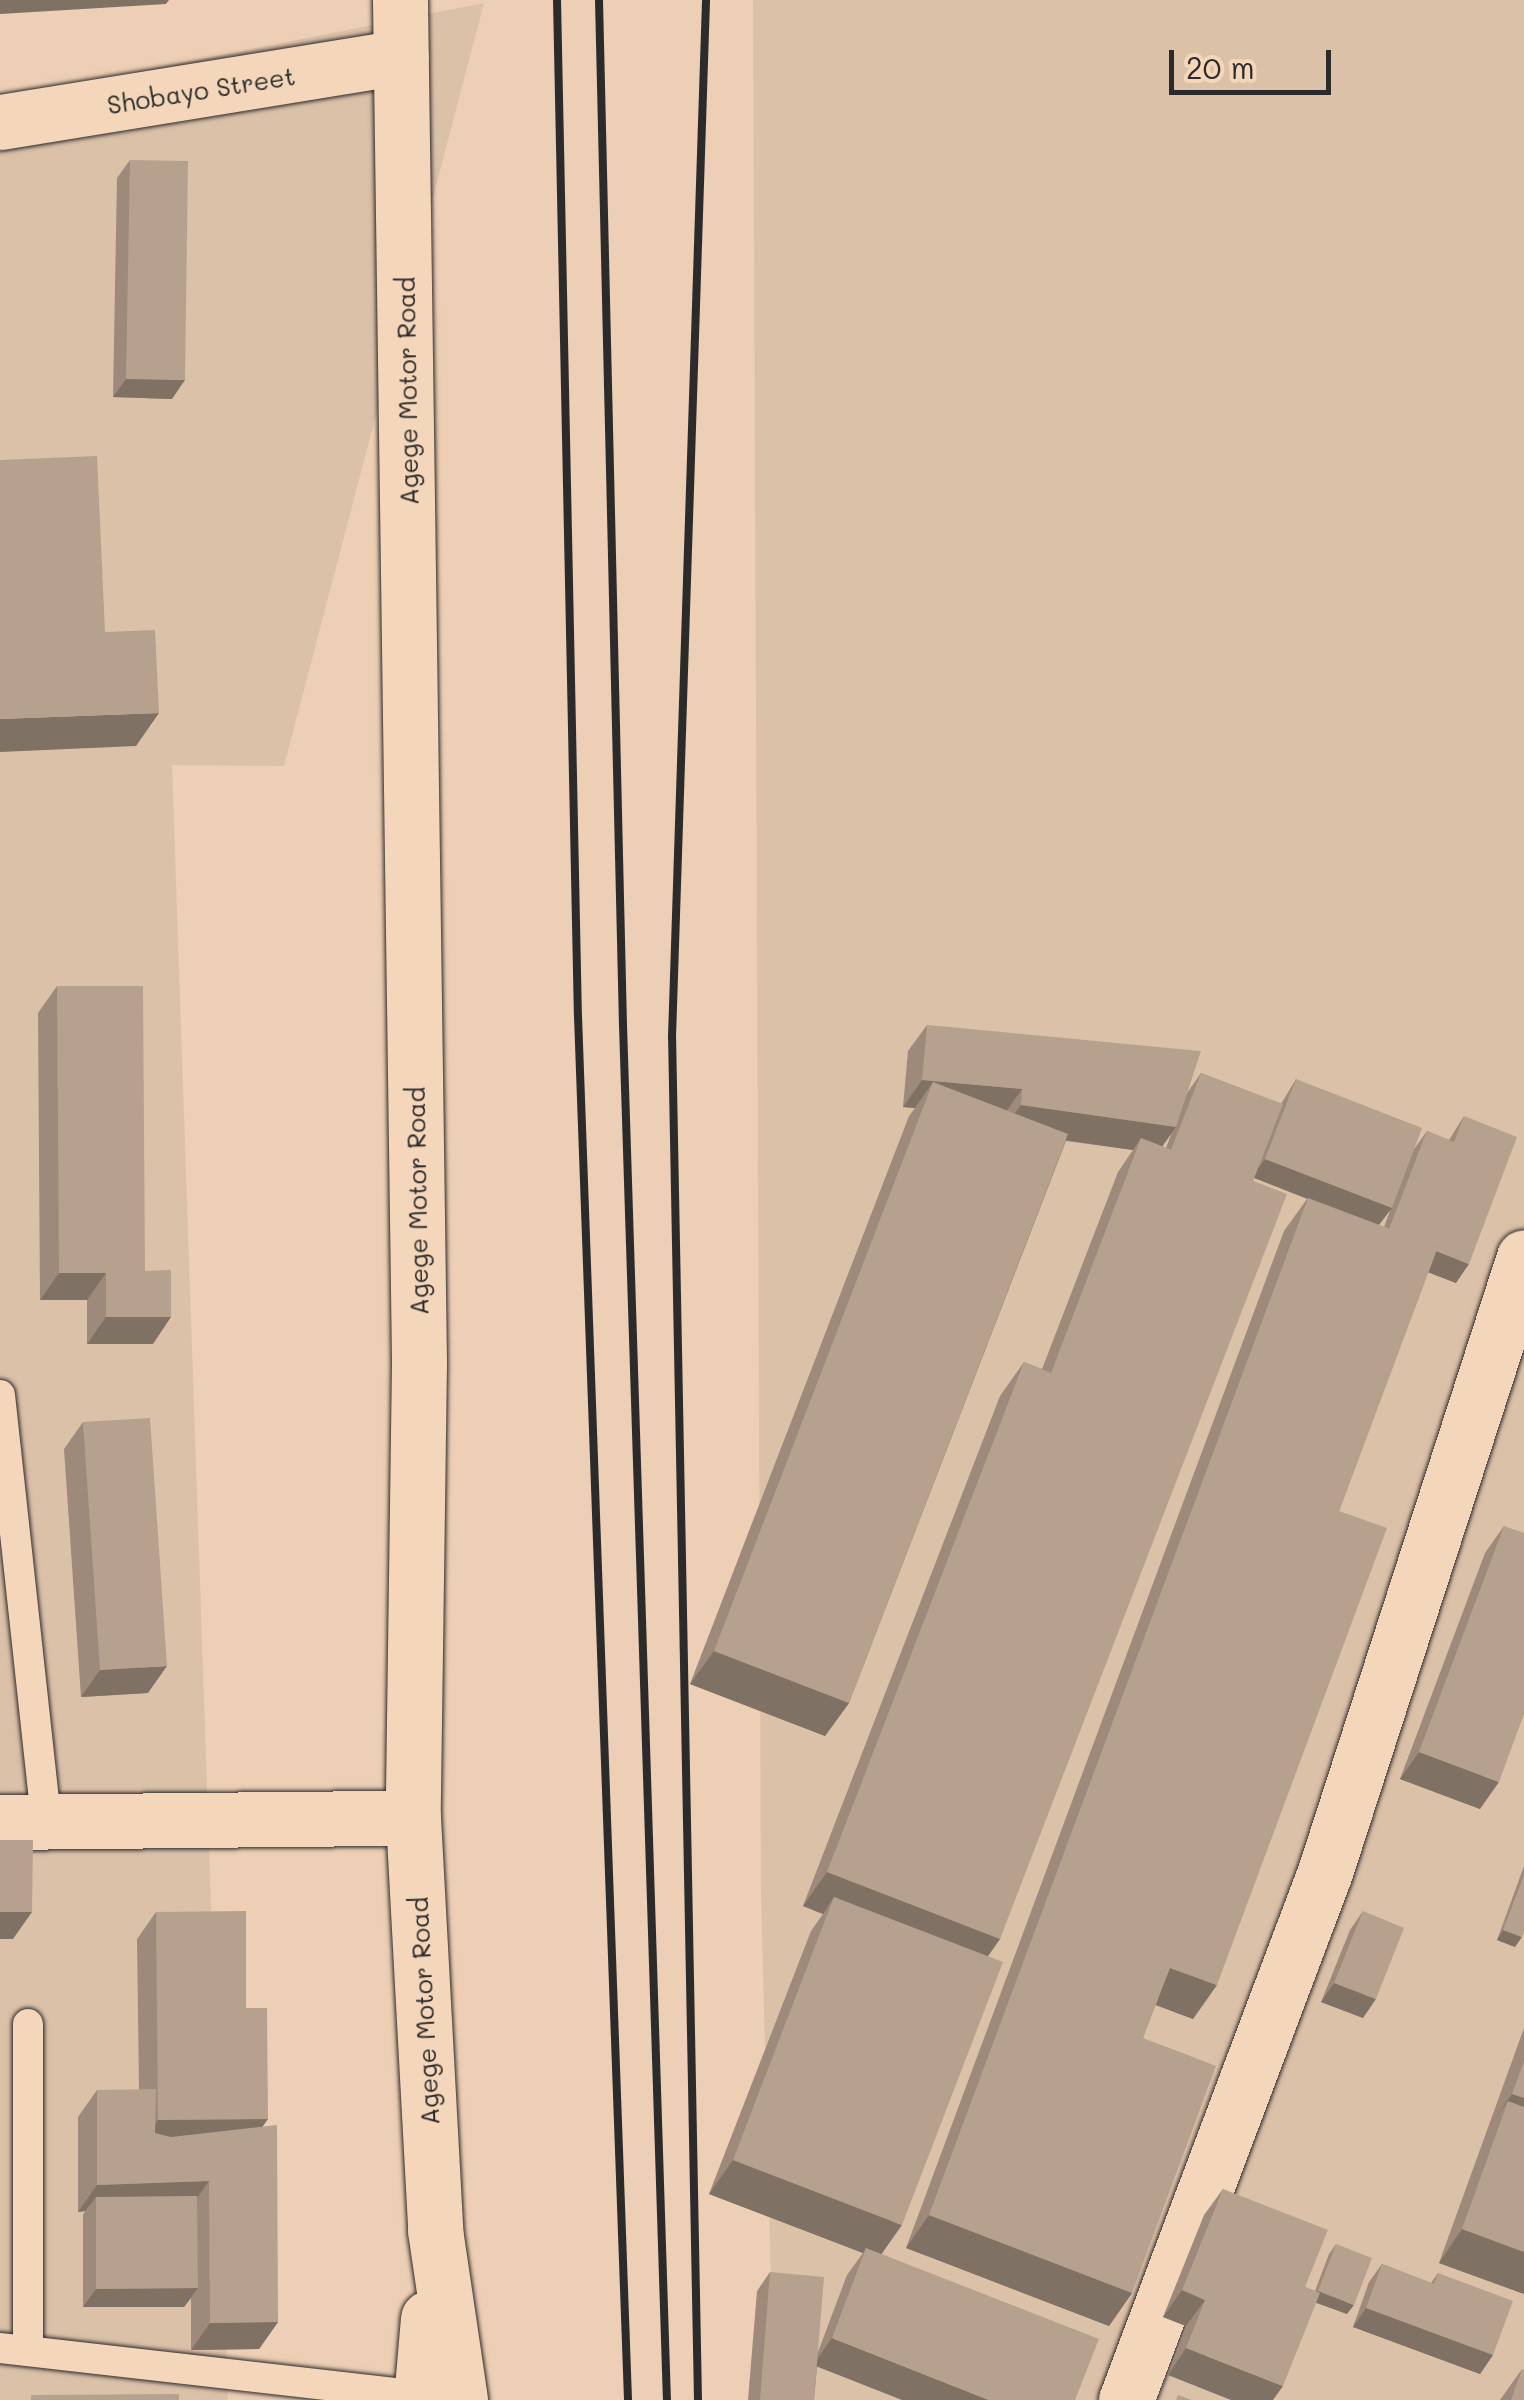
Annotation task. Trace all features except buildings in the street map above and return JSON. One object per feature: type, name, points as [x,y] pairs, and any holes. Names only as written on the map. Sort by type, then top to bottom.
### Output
[{"type":"main road","name":"Agege Motor Road","points":[[400,0],[418,1324],[414,1818],[436,2230],[434,2399]]},
{"type":"main road","name":"Shobayo Street","points":[[0,122],[401,58]]},
{"type":"main road","points":[[1126,2400],[1325,1872],[1524,1256]]},
{"type":"main road","points":[[19,1821],[414,1818]]},
{"type":"lane","points":[[0,1394],[44,1798],[19,1821]]},
{"type":"lane","points":[[28,2024],[14,2350],[434,2399]]},
{"type":"shaded area","points":[[753,0],[1524,0],[1524,2400],[774,2400],[761,1894]]},
{"type":"shaded area","points":[[484,3],[284,766],[172,765],[228,2400],[0,2400],[0,99]]},
{"type":"railway","points":[[557,0],[578,1016],[628,2400]]},
{"type":"railway","points":[[599,0],[623,1025],[667,2400]]},
{"type":"railway","points":[[698,2400],[672,1037],[706,0]]}]
